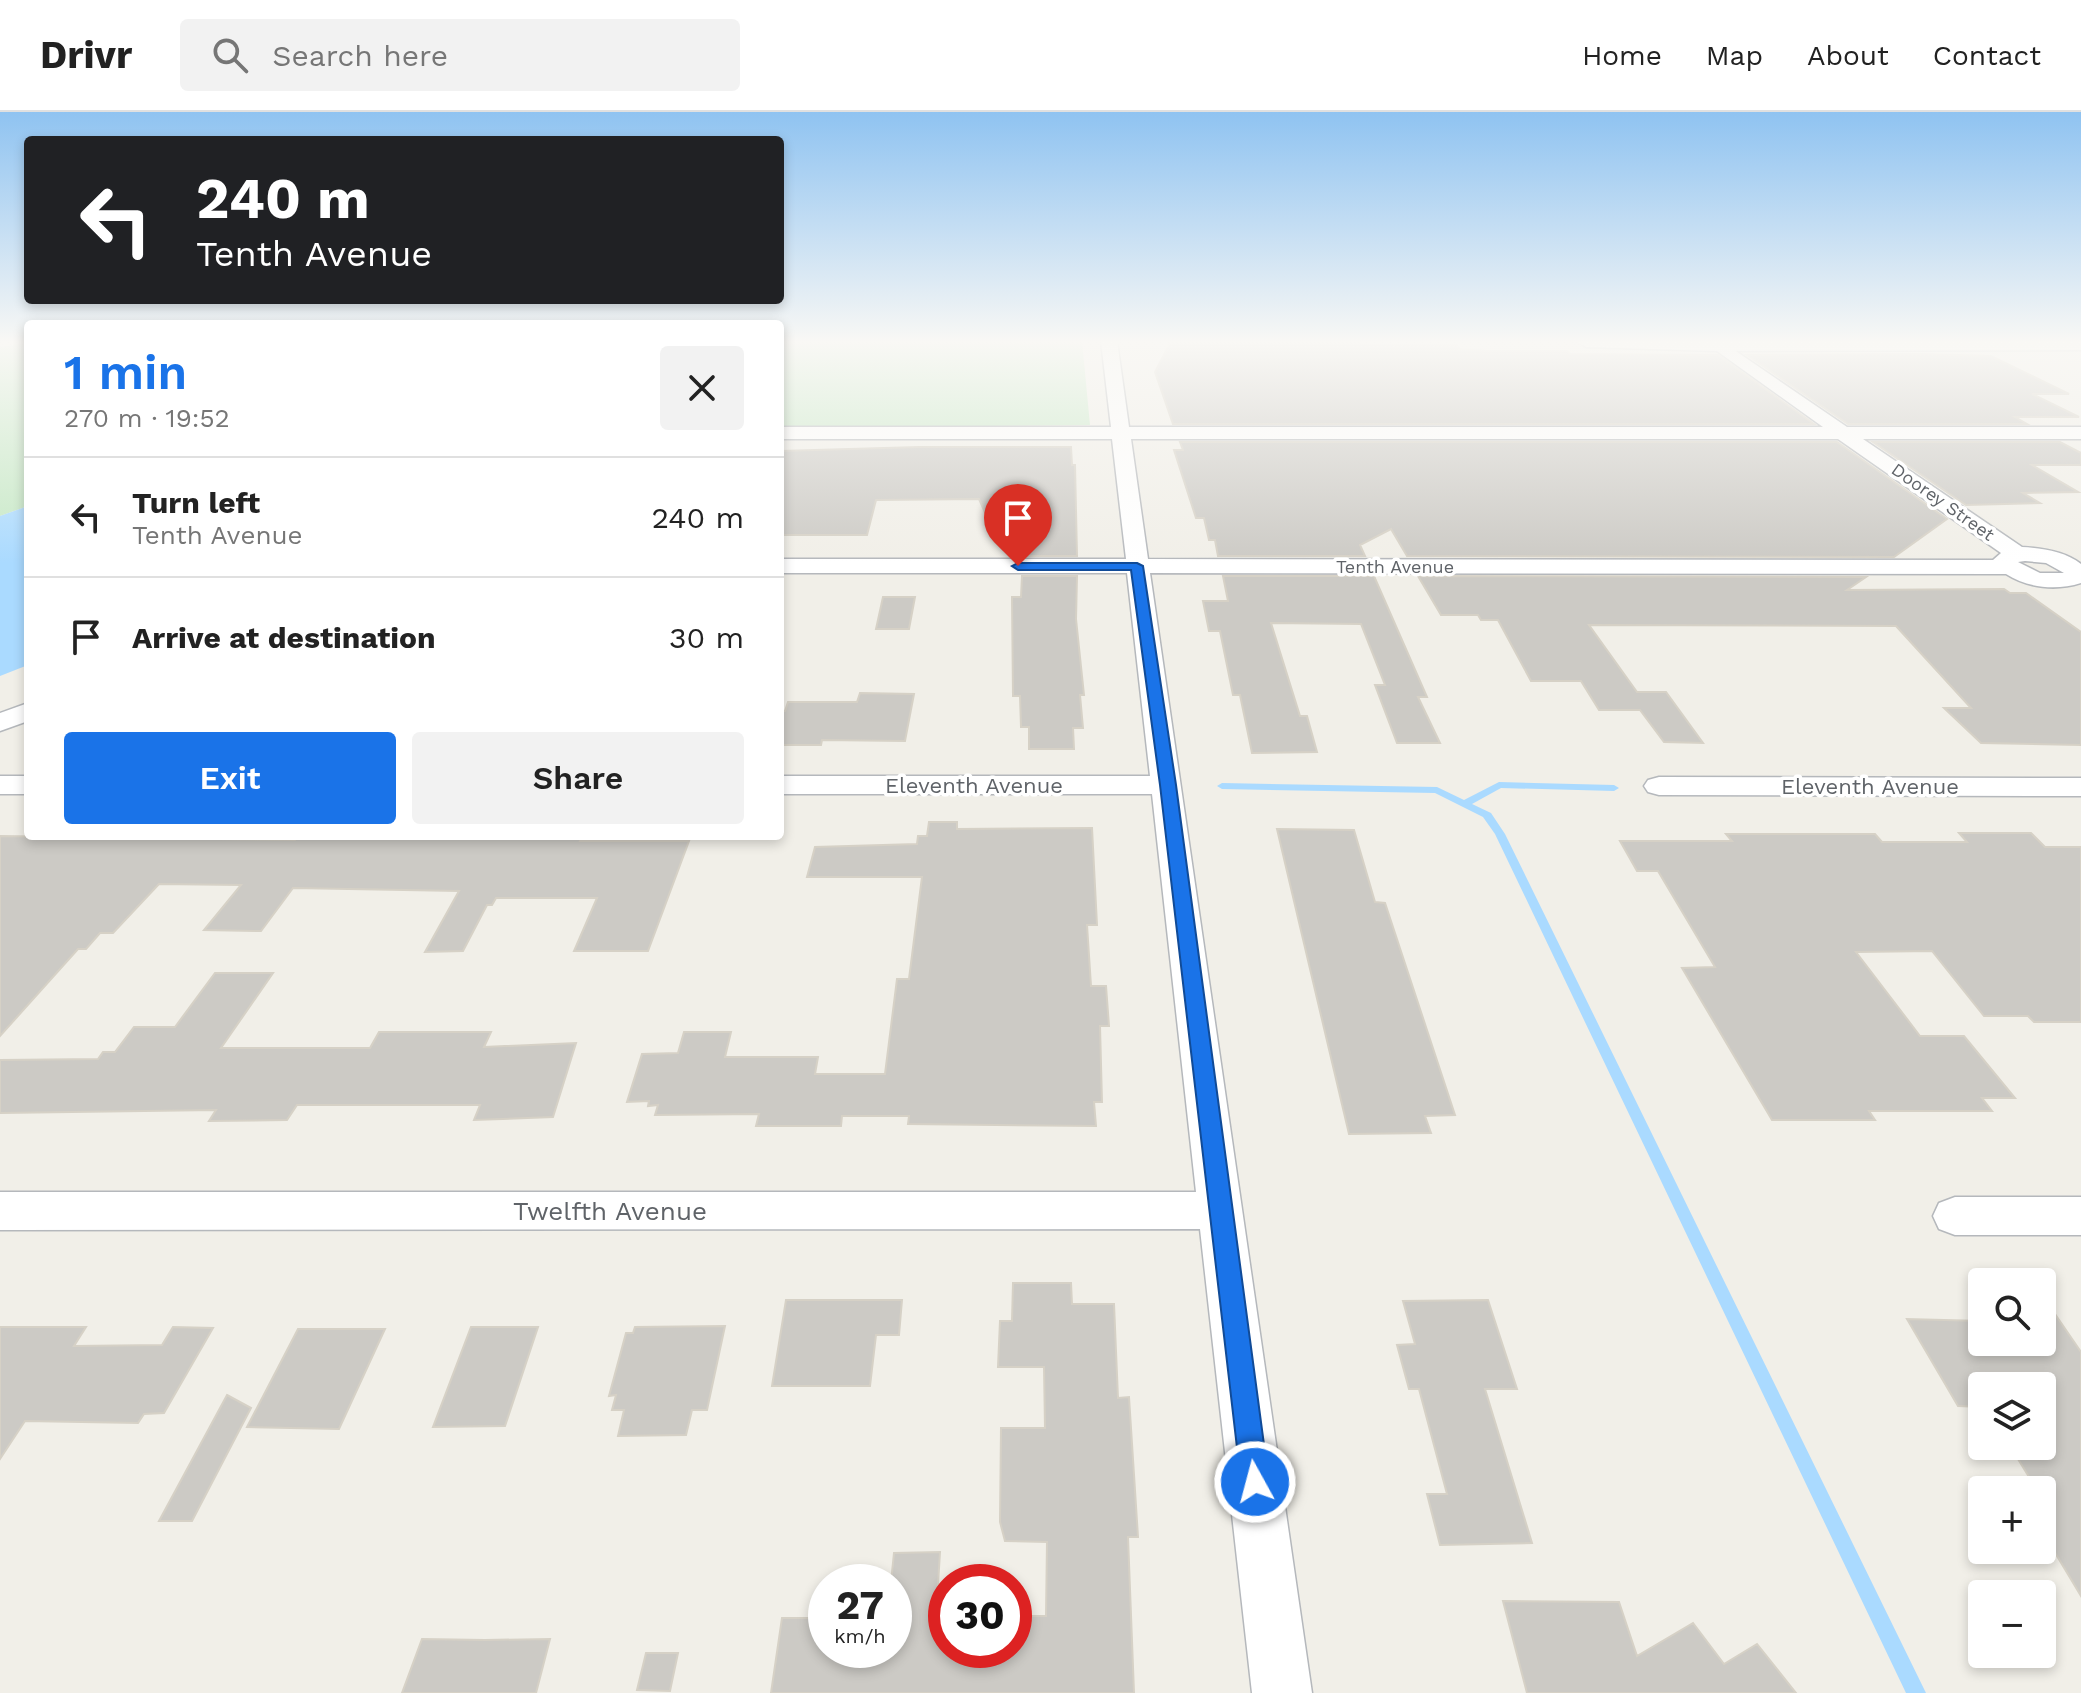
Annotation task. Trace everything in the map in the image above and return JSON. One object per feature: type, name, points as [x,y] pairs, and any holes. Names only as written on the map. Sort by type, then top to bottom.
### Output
[{"type":"street","points":[[1120,415],[1137,566],[1168,785],[1282,1693]]},
{"type":"street","name":"Doorey Street","points":[[1816,415],[2014,561]]},
{"type":"street","points":[[784,433],[2081,433]]},
{"type":"street","points":[[2014,561],[2036,578],[2071,572],[2081,597]]},
{"type":"street","name":"Tenth Avenue","points":[[784,566],[2014,561]]},
{"type":"street","points":[[0,723],[24,713]]},
{"type":"street","points":[[0,785],[24,785]]},
{"type":"street","name":"Eleventh Avenue","points":[[784,785],[1168,785]]},
{"type":"street","name":"Eleventh Avenue","points":[[1659,786],[2081,787]]},
{"type":"street","name":"Twelfth Avenue","points":[[0,1211],[1221,1210]]},
{"type":"street","points":[[1955,1216],[2081,1216]]},
{"type":"green space","points":[[0,415],[24,415],[24,507],[0,516]]},
{"type":"green space","points":[[784,415],[1089,415],[1090,425],[784,428]]},
{"type":"water","points":[[24,507],[24,667],[0,676],[0,516]]},
{"type":"building","points":[[1170,415],[1801,415],[1814,424],[1173,424]]},
{"type":"building","points":[[1835,415],[2079,417],[2015,417],[2027,424],[1848,424]]},
{"type":"building","points":[[1180,442],[1837,442],[1947,519],[1894,557],[1407,556],[1391,529],[1360,545],[1365,556],[1218,556],[1215,540],[1209,540],[1204,518],[1196,518],[1174,450],[1183,450]]},
{"type":"building","points":[[1873,442],[2060,442],[2081,453],[2081,465],[2032,465],[2078,492],[2023,493],[2040,503],[1966,505]]},
{"type":"building","points":[[1071,447],[1072,465],[1075,465],[1077,556],[1023,556],[1025,537],[1020,537],[1020,517],[987,517],[979,499],[876,500],[867,535],[784,535],[784,451]]},
{"type":"building","points":[[1022,576],[1077,576],[1076,619],[1084,695],[1080,695],[1083,728],[1073,728],[1074,749],[1029,749],[1029,727],[1021,727],[1020,696],[1013,696],[1012,597],[1021,597]]},
{"type":"building","points":[[1223,576],[1374,576],[1427,697],[1418,697],[1440,743],[1397,743],[1375,685],[1385,685],[1361,624],[1271,623],[1300,716],[1307,716],[1317,752],[1252,753],[1240,695],[1233,695],[1220,631],[1209,631],[1203,601],[1228,601]]},
{"type":"building","points":[[1418,576],[1866,577],[1847,590],[2004,589],[2010,593],[2026,593],[2081,632],[2081,745],[1981,743],[1944,708],[1971,708],[1896,626],[1589,625],[1637,692],[1666,692],[1703,743],[1664,742],[1640,710],[1599,710],[1581,681],[1531,681],[1498,620],[1481,620],[1478,615],[1441,615]]},
{"type":"building","points":[[883,597],[915,597],[909,629],[876,629]]},
{"type":"building","points":[[860,693],[914,694],[905,741],[822,740],[821,745],[784,745],[784,711],[788,702],[857,702]]},
{"type":"building","points":[[929,822],[957,822],[957,829],[1092,828],[1097,925],[1087,925],[1091,986],[1106,986],[1109,1026],[1100,1026],[1102,1102],[1094,1102],[1096,1126],[908,1124],[909,1116],[842,1116],[841,1126],[756,1126],[759,1114],[655,1115],[658,1105],[648,1106],[649,1101],[627,1102],[642,1054],[678,1053],[684,1032],[731,1032],[725,1057],[818,1057],[815,1074],[885,1074],[897,979],[909,979],[922,877],[807,877],[815,847],[917,844],[918,836],[927,836]]},
{"type":"building","points":[[1277,829],[1354,830],[1375,902],[1385,903],[1455,1115],[1425,1116],[1431,1133],[1349,1134]]},
{"type":"building","points":[[1959,833],[2031,833],[2045,847],[2081,847],[2081,1022],[2034,1022],[2028,1016],[1984,1016],[1932,951],[1856,952],[1920,1036],[1964,1036],[2015,1098],[1982,1098],[1992,1111],[1869,1111],[1875,1120],[1772,1120],[1682,968],[1715,967],[1658,871],[1637,871],[1620,841],[1732,841],[1726,834],[1875,834],[1882,842],[1967,842]]},
{"type":"building","points":[[0,836],[24,836],[24,840],[689,841],[648,951],[574,951],[597,898],[496,898],[492,905],[487,905],[463,951],[425,952],[459,891],[293,888],[261,931],[204,930],[241,885],[159,884],[113,933],[100,933],[86,949],[78,949],[0,1036]]},
{"type":"building","points":[[215,973],[273,973],[221,1048],[370,1048],[379,1032],[491,1032],[484,1047],[576,1043],[553,1117],[474,1120],[480,1105],[297,1105],[287,1120],[209,1121],[216,1110],[0,1113],[0,1060],[98,1059],[103,1052],[115,1052],[134,1027],[175,1027]]},
{"type":"building","points":[[1013,1283],[1071,1283],[1072,1304],[1114,1304],[1118,1398],[1129,1397],[1138,1537],[1128,1537],[1134,1693],[771,1693],[782,1618],[808,1618],[808,1668],[912,1668],[912,1564],[893,1564],[894,1553],[940,1552],[939,1564],[928,1564],[928,1668],[1032,1668],[1032,1616],[1046,1616],[1047,1542],[1005,1541],[1000,1522],[1001,1428],[1045,1428],[1044,1367],[998,1367],[1000,1321],[1012,1321]]},
{"type":"building","points":[[786,1300],[902,1300],[899,1335],[876,1335],[870,1386],[772,1386]]},
{"type":"building","points":[[1488,1300],[1517,1389],[1485,1389],[1532,1543],[1440,1545],[1427,1494],[1447,1494],[1419,1389],[1409,1389],[1397,1345],[1415,1344],[1403,1301]]},
{"type":"building","points":[[2056,1315],[2081,1352],[2081,1596],[2056,1554],[2056,1476],[2028,1476],[2019,1460],[2056,1460],[2056,1372],[1968,1372],[1968,1406],[1958,1406],[1907,1319],[1968,1321],[1968,1356],[2056,1356]]},
{"type":"building","points":[[725,1326],[707,1410],[692,1410],[686,1435],[618,1436],[624,1410],[612,1410],[616,1395],[609,1396],[626,1333],[633,1333],[635,1327]]},
{"type":"building","points":[[0,1327],[86,1327],[74,1346],[162,1345],[173,1327],[213,1328],[164,1413],[144,1414],[138,1423],[25,1421],[0,1459]]},
{"type":"building","points":[[471,1327],[538,1327],[505,1426],[433,1427]]},
{"type":"building","points":[[298,1329],[385,1329],[339,1429],[247,1427]]},
{"type":"building","points":[[227,1395],[251,1408],[192,1521],[159,1521]]},
{"type":"building","points":[[1503,1601],[1619,1602],[1637,1656],[1693,1623],[1724,1664],[1757,1644],[1796,1693],[1527,1693]]},
{"type":"building","points":[[422,1639],[550,1639],[536,1693],[402,1693]]},
{"type":"building","points":[[646,1653],[678,1653],[670,1691],[637,1690]]},
{"type":"waterway","points":[[1466,803],[1499,785],[1614,788]]},
{"type":"waterway","points":[[1222,786],[1437,790],[1487,815],[1500,834],[1916,1693]]},
{"type":"route","points":[[1018,566],[1137,566],[1168,785],[1255,1482]]}]
